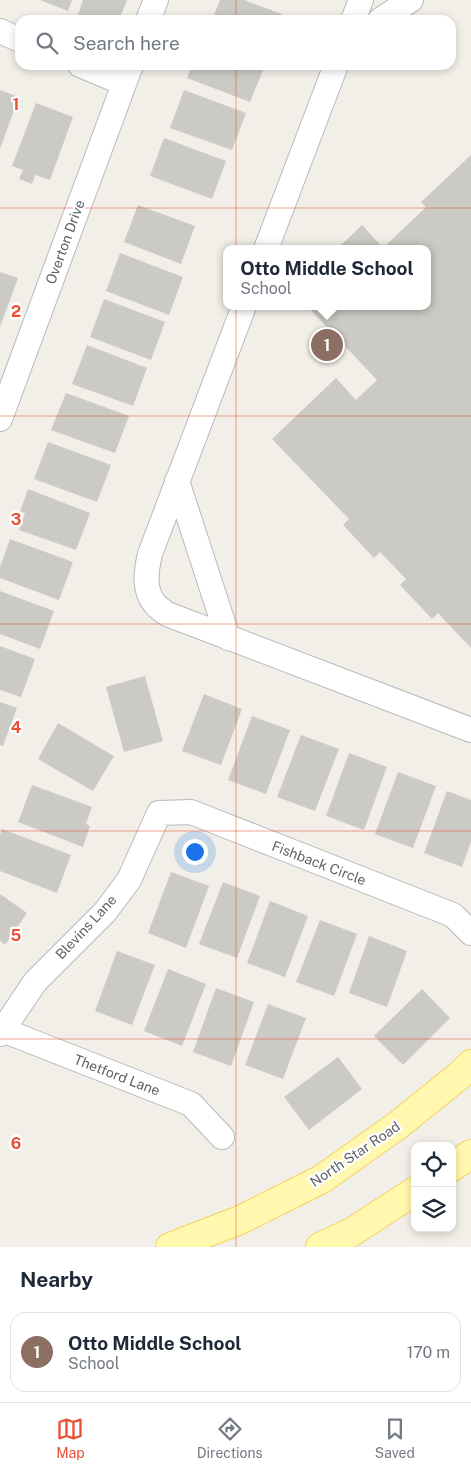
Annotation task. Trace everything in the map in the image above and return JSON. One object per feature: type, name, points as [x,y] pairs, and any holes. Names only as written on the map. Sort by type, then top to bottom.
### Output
[{"type":"main road","name":"North Star Road","points":[[170,1247],[240,1220],[322,1179],[398,1125],[471,1064]]},
{"type":"main road","points":[[456,1164],[471,1154]]},
{"type":"main road","points":[[320,1247],[352,1232],[411,1194]]},
{"type":"street","points":[[150,15],[156,0]]},
{"type":"street","points":[[355,15],[361,0]]},
{"type":"street","points":[[388,15],[410,0]]},
{"type":"street","points":[[0,31],[15,38]]},
{"type":"street","points":[[106,70],[127,74]]},
{"type":"street","points":[[268,245],[334,70]]},
{"type":"street","name":"Overton Drive","points":[[3,404],[127,74]]},
{"type":"street","points":[[242,310],[150,554],[145,572],[147,589],[155,604],[167,614],[471,730]]},
{"type":"street","points":[[178,481],[228,638]]},
{"type":"street","name":"Fishback Circle","points":[[159,812],[191,812],[453,916],[471,934]]},
{"type":"street","name":"Blevins Lane","points":[[1,1031],[34,982],[105,912],[129,880],[159,812]]},
{"type":"street","name":"Thetford Lane","points":[[1,1031],[191,1104],[222,1137]]},
{"type":"building","points":[[40,0],[72,0],[68,11]]},
{"type":"building","points":[[83,0],[127,0],[121,15],[78,15]]},
{"type":"building","points":[[220,0],[244,0],[282,14],[282,15],[214,15]]},
{"type":"building","points":[[190,70],[263,70],[250,102],[187,78]]},
{"type":"building","points":[[0,90],[19,97],[0,149]]},
{"type":"building","points":[[184,90],[246,113],[232,150],[170,128]]},
{"type":"building","points":[[36,103],[73,117],[50,180],[35,175],[32,184],[19,179],[23,170],[12,166]]},
{"type":"building","points":[[164,138],[226,161],[212,199],[150,176]]},
{"type":"building","points":[[471,155],[471,648],[438,613],[432,619],[400,585],[406,579],[380,552],[374,558],[343,525],[349,519],[272,439],[336,378],[356,400],[377,380],[311,310],[431,310],[431,245],[386,245],[426,207],[421,202]]},
{"type":"building","points":[[138,205],[195,226],[181,264],[124,242]]},
{"type":"building","points":[[362,225],[380,245],[341,245]]},
{"type":"building","points":[[120,253],[183,277],[169,315],[106,291]]},
{"type":"building","points":[[0,272],[18,278],[0,327]]},
{"type":"building","points":[[104,299],[165,322],[151,360],[90,337]]},
{"type":"building","points":[[87,345],[147,368],[133,406],[72,384]]},
{"type":"building","points":[[66,393],[129,416],[115,453],[51,430]]},
{"type":"building","points":[[48,442],[111,465],[97,502],[34,479]]},
{"type":"building","points":[[28,489],[90,513],[76,550],[19,530],[25,513],[20,512]]},
{"type":"building","points":[[10,539],[73,562],[59,600],[0,578],[0,567]]},
{"type":"building","points":[[0,591],[54,611],[40,649],[0,634]]},
{"type":"building","points":[[0,646],[35,659],[21,697],[0,690]]},
{"type":"building","points":[[145,676],[163,741],[124,752],[106,687]]},
{"type":"building","points":[[204,694],[242,709],[221,765],[182,751]]},
{"type":"building","points":[[0,702],[17,708],[3,746],[0,745]]},
{"type":"building","points":[[252,716],[290,730],[266,794],[228,780]]},
{"type":"building","points":[[58,723],[114,756],[93,791],[38,759]]},
{"type":"building","points":[[301,735],[339,749],[315,811],[277,797]]},
{"type":"building","points":[[349,753],[387,767],[364,830],[326,816]]},
{"type":"building","points":[[398,772],[436,786],[413,848],[375,834]]},
{"type":"building","points":[[32,785],[92,807],[86,824],[90,826],[83,847],[18,822]]},
{"type":"building","points":[[447,791],[471,800],[471,842],[462,867],[424,853]]},
{"type":"building","points":[[2,829],[71,855],[57,893],[0,871],[0,835]]},
{"type":"building","points":[[171,872],[209,886],[186,948],[148,933]]},
{"type":"building","points":[[223,882],[260,896],[237,958],[199,944]]},
{"type":"building","points":[[0,894],[27,913],[5,945],[0,941]]},
{"type":"building","points":[[270,901],[308,916],[285,977],[247,963]]},
{"type":"building","points":[[320,920],[357,934],[334,996],[296,982]]},
{"type":"building","points":[[369,936],[407,951],[387,1007],[349,993]]},
{"type":"building","points":[[117,951],[155,965],[132,1025],[95,1011]]},
{"type":"building","points":[[168,969],[206,984],[182,1046],[144,1031]]},
{"type":"building","points":[[216,988],[254,1002],[231,1066],[193,1052]]},
{"type":"building","points":[[422,989],[450,1018],[403,1065],[374,1036]]},
{"type":"building","points":[[268,1004],[306,1018],[283,1079],[245,1065]]},
{"type":"building","points":[[338,1057],[362,1089],[309,1130],[284,1097]]},
{"type":"place","name":"Otto Middle School","points":[[327,345]]}]
